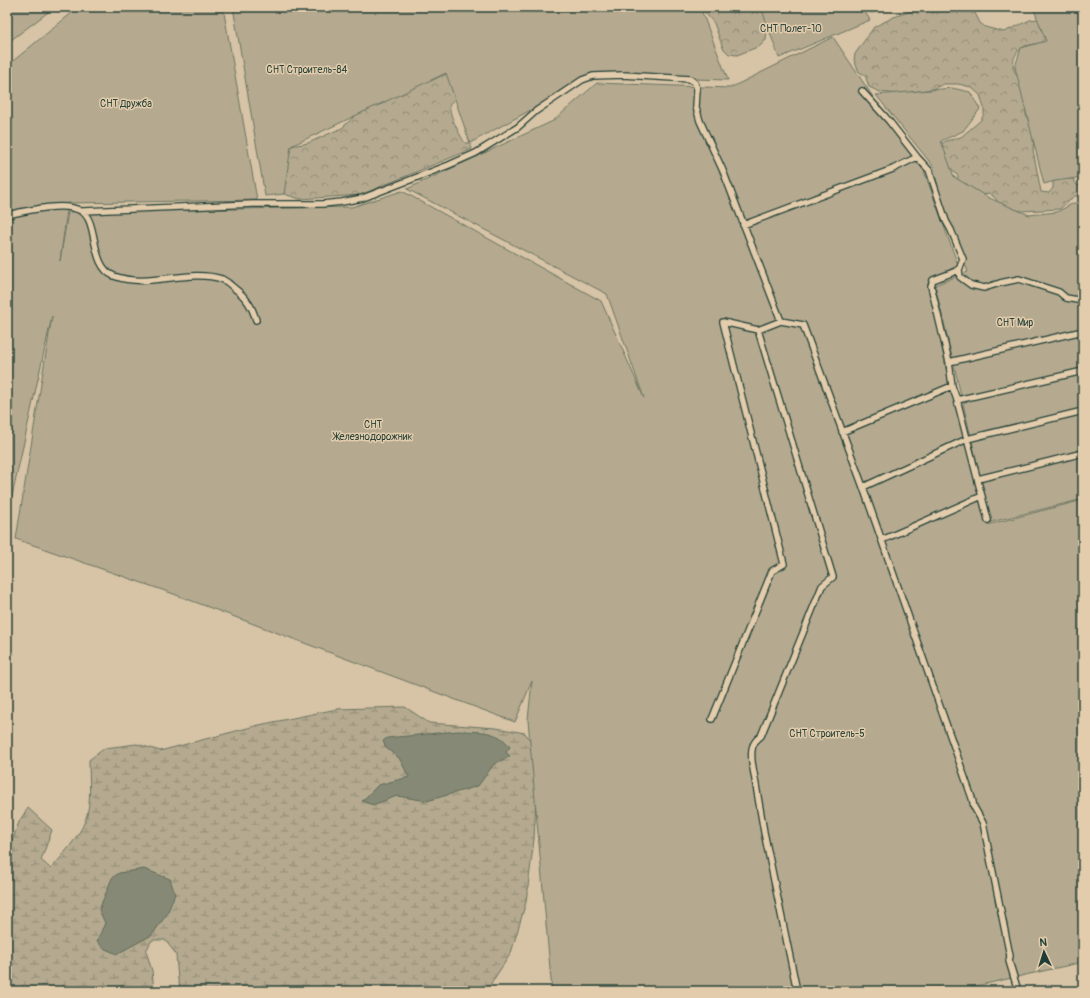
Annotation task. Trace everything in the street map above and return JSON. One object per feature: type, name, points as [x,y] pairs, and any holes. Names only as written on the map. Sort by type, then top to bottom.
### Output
[{"type":"street","points":[[7,215],[42,208],[76,208],[83,211],[253,204],[322,204],[363,198],[449,165],[476,152],[518,127],[536,111],[582,80],[593,76],[623,75],[690,79],[695,83],[696,107],[700,121],[753,247],[763,278],[781,321]]},
{"type":"street","points":[[862,91],[929,170],[946,221],[963,259],[959,270],[960,277],[971,284],[984,288],[1000,282],[1019,279],[1059,292],[1066,298],[1083,301]]},
{"type":"street","points":[[743,225],[893,169],[917,157]]},
{"type":"street","points":[[83,211],[92,230],[97,255],[102,266],[112,275],[127,280],[145,281],[199,276],[223,280],[244,296],[253,311],[256,320]]},
{"type":"street","points":[[959,270],[933,280],[930,286],[949,362],[952,386],[988,520]]},
{"type":"street","points":[[712,719],[772,571],[784,564],[722,322],[758,330],[781,321],[803,325],[882,540],[974,807],[983,823],[1010,956],[1008,961],[1018,991]]},
{"type":"street","points":[[758,330],[833,577],[822,586],[761,736],[755,740],[751,752],[764,832],[797,991]]},
{"type":"street","points":[[949,362],[1083,331]]},
{"type":"street","points":[[957,400],[1083,371]]},
{"type":"street","points":[[842,432],[952,386]]},
{"type":"street","points":[[863,487],[967,439],[1083,411]]},
{"type":"street","points":[[978,479],[1083,453]]},
{"type":"street","points":[[882,540],[982,496]]},
{"type":"green space","points":[[7,7],[55,7],[7,43]]},
{"type":"green space","points":[[79,7],[223,7],[257,200],[68,203],[60,261],[68,212],[352,207],[402,191],[601,301],[644,398],[607,294],[407,189],[553,121],[597,83],[730,88],[833,37],[911,154],[924,171],[958,265],[929,281],[948,379],[987,525],[1083,500],[1083,962],[954,991],[552,991],[528,720],[532,681],[515,722],[171,593],[16,539],[52,316],[12,496],[7,495],[7,66]]},
{"type":"green space","name":"СНТ Строитель-84","points":[[233,7],[700,7],[728,80],[593,76],[470,143],[446,73],[291,146],[284,194],[265,196]]},
{"type":"green space","points":[[700,7],[764,7],[768,16],[766,40],[760,46],[737,55],[729,54],[723,48],[714,23]]},
{"type":"green space","name":"СНТ Полет-10","points":[[761,7],[862,7],[870,20],[779,58]]},
{"type":"green space","points":[[867,7],[889,7],[871,13]]},
{"type":"green space","points":[[923,7],[975,7],[974,11],[980,23],[985,27],[1004,32],[1030,20],[1045,18],[1069,37],[1025,46],[1018,52],[1013,62],[1016,75],[1022,76],[1026,82],[1026,115],[1034,135],[1033,150],[1041,192],[1049,193],[1053,188],[1053,182],[1059,179],[1073,179],[1077,185],[1083,187],[1083,196],[1074,196],[1060,209],[1022,211],[1002,207],[989,193],[976,197],[957,183],[958,176],[941,157],[941,144],[961,137],[981,120],[984,114],[984,108],[980,95],[971,87],[958,84],[944,84],[932,89],[899,94],[880,92],[869,87],[865,75],[859,72],[854,60],[855,54],[874,27],[894,17]]},
{"type":"green space","points":[[1033,7],[1083,7],[1083,187],[1077,178],[1044,184],[1015,67],[1021,48],[1046,41]]},
{"type":"green space","points":[[447,73],[460,95],[450,104],[450,112],[463,140],[465,143],[470,143],[472,149],[360,195],[300,199],[284,194],[285,176],[291,146],[308,143],[342,128],[359,112],[382,104],[407,87],[431,81]]},
{"type":"green space","name":"СНТ Мир","points":[[952,88],[970,92],[980,109],[963,131],[941,141],[954,177],[989,198],[1029,215],[1057,212],[1074,203],[1083,203],[1083,499],[991,522],[935,285],[968,272],[941,200],[933,166],[876,95]]},
{"type":"green space","points":[[405,707],[429,723],[496,728],[525,733],[537,750],[538,764],[534,839],[526,902],[511,953],[488,988],[484,991],[182,991],[178,980],[176,954],[165,940],[152,940],[146,951],[152,971],[154,991],[7,991],[7,853],[20,820],[28,808],[52,830],[41,860],[51,869],[65,853],[85,821],[89,807],[89,760],[105,748],[137,744],[160,751],[259,725],[337,709]]},
{"type":"shaded area","points":[[458,731],[493,734],[505,741],[510,747],[506,752],[510,756],[494,764],[478,786],[427,801],[397,796],[373,805],[362,801],[378,785],[409,777],[399,758],[386,748],[383,741],[387,738]]},
{"type":"shaded area","points":[[144,869],[170,879],[175,894],[167,914],[152,935],[117,954],[103,948],[97,941],[105,923],[99,910],[112,878],[119,873]]},
{"type":"park label","name":"СНТ Дружба","points":[[126,104]]},
{"type":"park label","name":"СНТ Железнодорожник","points":[[373,430]]},
{"type":"park label","name":"СНТ Строитель-5","points":[[827,734]]}]
